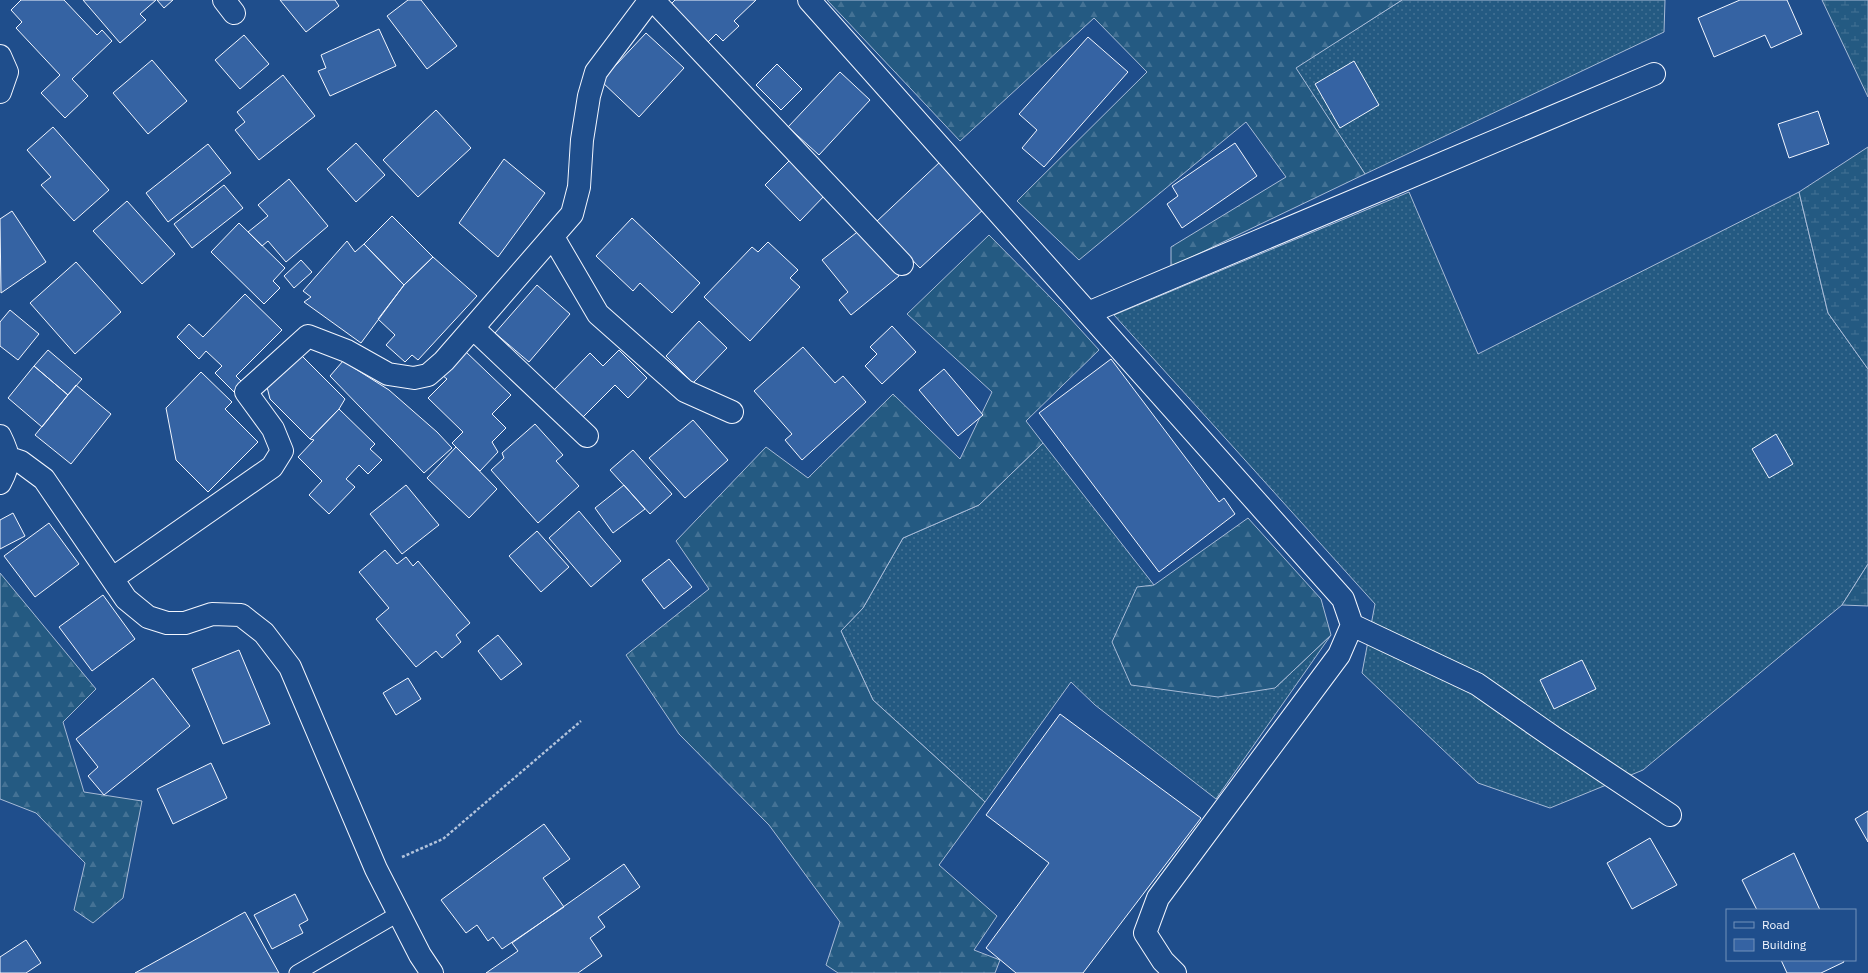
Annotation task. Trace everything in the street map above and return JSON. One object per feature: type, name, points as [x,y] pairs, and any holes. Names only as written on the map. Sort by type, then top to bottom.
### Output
[{"type":"street","points":[[113,578],[272,467],[282,451],[273,429],[246,392],[308,336],[347,351],[388,374],[414,378],[428,375],[444,361],[572,214],[579,187],[582,140],[589,96],[596,72],[652,0],[902,264]]},
{"type":"street","points":[[809,0],[1342,599],[1352,625],[1477,684],[1670,815]]},
{"type":"street","points":[[0,56],[6,72],[0,92]]},
{"type":"street","points":[[1088,313],[1654,74]]},
{"type":"street","points":[[553,237],[598,314],[685,391],[732,412]]},
{"type":"street","points":[[472,328],[587,436]]},
{"type":"street","points":[[0,436],[9,453],[9,458],[0,483]]},
{"type":"street","points":[[9,458],[21,462],[44,479],[126,599],[148,617],[168,624],[184,623],[212,614],[241,615],[264,633],[290,667],[376,869],[420,955],[432,973]]},
{"type":"street","points":[[1176,973],[1163,961],[1145,933],[1158,898],[1338,656],[1352,625]]},
{"type":"lane","points":[[297,973],[398,914]]},
{"type":"path","points":[[376,869],[443,839],[581,721]]},
{"type":"green space","points":[[827,0],[1402,0],[1296,68],[1365,174],[1171,267],[1171,247],[1286,177],[1246,122],[1079,260],[1017,201],[1147,72],[1094,18],[960,141]]},
{"type":"green space","points":[[1402,0],[1665,0],[1664,32],[1365,174],[1295,68]]},
{"type":"green space","points":[[1822,0],[1868,0],[1868,97]]},
{"type":"green space","points":[[1868,147],[1868,369],[1828,313],[1799,192]]},
{"type":"green space","points":[[1409,192],[1478,354],[1799,192],[1828,313],[1868,369],[1868,564],[1842,605],[1643,770],[1550,808],[1478,783],[1362,673],[1375,604],[1114,315]]},
{"type":"green space","points":[[989,235],[1060,307],[1099,350],[1026,421],[1043,443],[979,505],[903,538],[863,608],[841,631],[873,700],[985,802],[939,865],[997,916],[974,950],[1000,960],[995,973],[838,973],[826,965],[840,922],[769,825],[679,734],[626,655],[709,589],[676,541],[766,447],[808,478],[893,394],[960,459],[992,392],[907,314]]},
{"type":"green space","points":[[1043,443],[1154,585],[1275,688],[1331,635],[1216,799],[1095,705],[1071,682],[985,802],[873,700],[841,631],[863,608],[903,538],[979,505]]},
{"type":"green space","points":[[1248,518],[1321,599],[1331,635],[1275,688],[1218,697],[1131,685],[1112,642],[1137,587],[1154,585]]},
{"type":"green space","points":[[1868,564],[1868,606],[1842,605]]},
{"type":"green space","points":[[0,573],[96,689],[63,722],[84,792],[142,801],[123,898],[93,923],[74,910],[85,863],[36,813],[0,799]]},
{"type":"building","points":[[21,0],[64,0],[97,35],[102,30],[112,41],[72,79],[88,96],[65,118],[41,93],[60,75],[16,28],[22,22],[11,10]]},
{"type":"building","points":[[83,0],[156,0],[140,14],[146,20],[120,43]]},
{"type":"building","points":[[157,0],[173,0],[164,8]]},
{"type":"building","points":[[280,0],[335,0],[339,6],[306,32]]},
{"type":"building","points":[[408,0],[421,0],[457,46],[427,69],[387,16]]},
{"type":"building","points":[[675,0],[756,0],[734,21],[739,26],[723,41],[716,34],[706,44],[670,5]]},
{"type":"building","points":[[1740,0],[1787,0],[1802,34],[1771,48],[1765,35],[1714,57],[1698,18]]},
{"type":"building","points":[[379,29],[396,66],[330,96],[318,71],[326,68],[321,55]]},
{"type":"building","points":[[646,33],[684,68],[639,117],[601,81]]},
{"type":"building","points":[[244,35],[269,64],[240,89],[215,60]]},
{"type":"building","points":[[1088,37],[1128,72],[1044,167],[1022,148],[1037,130],[1019,114]]},
{"type":"building","points":[[152,60],[187,101],[148,134],[113,93]]},
{"type":"building","points":[[1354,61],[1379,105],[1340,128],[1315,84]]},
{"type":"building","points":[[777,64],[802,89],[781,110],[756,85]]},
{"type":"building","points":[[840,72],[870,100],[819,155],[788,127]]},
{"type":"building","points":[[283,75],[315,116],[259,160],[235,130],[245,122],[237,112]]},
{"type":"building","points":[[436,110],[471,148],[418,197],[383,160]]},
{"type":"building","points":[[1818,111],[1829,144],[1789,158],[1778,124]]},
{"type":"building","points":[[53,127],[109,190],[74,221],[41,185],[51,177],[27,150]]},
{"type":"building","points":[[356,143],[385,175],[356,202],[327,169]]},
{"type":"building","points":[[1235,143],[1257,176],[1182,228],[1167,204],[1178,196],[1172,186]]},
{"type":"building","points":[[208,144],[231,173],[168,222],[146,193]]},
{"type":"building","points":[[792,158],[827,193],[800,221],[765,185]]},
{"type":"building","points":[[504,159],[545,193],[498,257],[459,223]]},
{"type":"building","points":[[941,161],[985,208],[920,268],[876,222]]},
{"type":"building","points":[[289,179],[328,226],[286,262],[268,241],[262,246],[248,232],[268,216],[258,205]]},
{"type":"building","points":[[224,185],[243,208],[192,248],[174,224]]},
{"type":"building","points":[[127,201],[175,254],[142,284],[93,231]]},
{"type":"building","points":[[12,211],[46,262],[1,293],[0,219]]},
{"type":"building","points":[[392,216],[433,257],[404,285],[364,244]]},
{"type":"building","points":[[632,218],[700,283],[672,313],[640,283],[633,291],[596,256]]},
{"type":"building","points":[[239,223],[285,268],[273,281],[280,288],[264,304],[211,252]]},
{"type":"building","points":[[861,229],[899,276],[851,315],[839,300],[848,292],[822,260]]},
{"type":"building","points":[[347,241],[355,252],[364,244],[404,285],[361,343],[304,302],[311,297],[303,291]]},
{"type":"building","points":[[768,242],[798,270],[790,278],[800,287],[750,341],[704,297],[752,247],[758,252]]},
{"type":"building","points":[[433,257],[477,296],[418,360],[412,355],[405,362],[386,345],[395,335],[378,319],[404,285]]},
{"type":"building","points":[[301,260],[312,272],[294,288],[284,276]]},
{"type":"building","points":[[76,262],[121,312],[75,354],[30,303]]},
{"type":"building","points":[[537,285],[570,314],[529,362],[495,333]]},
{"type":"building","points":[[245,294],[282,330],[236,376],[244,384],[235,393],[215,373],[222,366],[206,351],[199,359],[177,337],[189,324],[203,337]]},
{"type":"building","points":[[10,310],[39,334],[18,360],[0,346],[0,322]]},
{"type":"building","points":[[699,321],[727,348],[693,383],[666,356]]},
{"type":"building","points":[[892,326],[916,352],[882,384],[865,366],[877,354],[870,347]]},
{"type":"building","points":[[803,347],[835,383],[843,376],[866,402],[802,460],[785,440],[792,434],[754,391]]},
{"type":"building","points":[[48,350],[82,379],[68,395],[34,366]]},
{"type":"building","points":[[619,350],[647,378],[628,398],[615,385],[581,419],[553,391],[590,353],[603,366]]},
{"type":"building","points":[[465,351],[511,395],[492,414],[506,428],[492,442],[498,452],[480,471],[452,443],[463,432],[428,398],[447,379],[442,375]]},
{"type":"building","points":[[300,354],[345,399],[339,409],[310,439],[270,399],[267,387]]},
{"type":"building","points":[[1111,359],[1219,502],[1224,498],[1235,514],[1159,572],[1039,413]]},
{"type":"building","points":[[343,361],[389,390],[437,432],[452,448],[424,473],[330,376]]},
{"type":"building","points":[[34,366],[68,395],[42,427],[8,398]]},
{"type":"building","points":[[944,369],[983,415],[958,436],[919,390]]},
{"type":"building","points":[[201,372],[232,402],[225,409],[258,442],[208,492],[176,460],[166,408]]},
{"type":"building","points":[[76,385],[111,414],[71,464],[35,435]]},
{"type":"building","points":[[339,409],[375,444],[370,449],[382,460],[368,474],[359,465],[346,479],[355,487],[329,514],[309,495],[322,481],[298,457],[314,440],[310,439]]},
{"type":"building","points":[[693,420],[728,460],[685,498],[649,458]]},
{"type":"building","points":[[535,424],[563,455],[556,461],[579,486],[538,523],[491,470],[504,458],[502,453]]},
{"type":"building","points":[[1776,434],[1793,464],[1769,478],[1752,449]]},
{"type":"building","points":[[456,447],[497,489],[469,518],[427,478]]},
{"type":"building","points":[[633,450],[672,494],[650,514],[610,470]]},
{"type":"building","points":[[406,485],[439,525],[402,554],[370,514]]},
{"type":"building","points":[[624,485],[645,509],[613,533],[595,508]]},
{"type":"building","points":[[579,511],[621,561],[591,587],[549,538]]},
{"type":"building","points":[[13,513],[25,536],[0,549],[0,520]]},
{"type":"building","points":[[49,523],[79,564],[35,597],[4,556]]},
{"type":"building","points":[[537,531],[569,567],[541,592],[509,556]]},
{"type":"building","points":[[385,550],[397,564],[406,557],[413,566],[418,561],[470,623],[456,635],[461,642],[442,658],[436,651],[416,667],[376,619],[389,608],[359,572]]},
{"type":"building","points":[[669,559],[692,587],[664,609],[642,580]]},
{"type":"building","points":[[103,595],[135,639],[92,671],[59,627]]},
{"type":"building","points":[[498,635],[522,664],[501,680],[478,651]]},
{"type":"building","points":[[239,650],[270,724],[223,744],[192,669]]},
{"type":"building","points":[[1582,660],[1596,689],[1554,709],[1540,680]]},
{"type":"building","points":[[153,678],[190,726],[104,795],[88,776],[98,767],[76,739]]},
{"type":"building","points":[[408,678],[421,699],[396,715],[383,693]]},
{"type":"building","points":[[1060,714],[1201,818],[1083,973],[1016,973],[986,948],[1049,863],[986,815]]},
{"type":"building","points":[[211,763],[227,798],[173,824],[157,789]]},
{"type":"building","points":[[1868,811],[1868,842],[1855,819]]},
{"type":"building","points":[[544,824],[570,859],[543,878],[564,907],[502,949],[493,937],[488,941],[477,925],[466,933],[441,900]]},
{"type":"building","points":[[1650,838],[1677,885],[1632,909],[1607,863]]},
{"type":"building","points":[[1794,853],[1820,909],[1756,909],[1742,880]]},
{"type":"building","points":[[624,864],[640,887],[598,917],[605,927],[590,938],[602,956],[578,973],[486,973],[518,951],[512,943]]},
{"type":"building","points":[[295,894],[308,920],[299,925],[303,933],[272,949],[254,915]]},
{"type":"building","points":[[245,912],[279,973],[135,973]]},
{"type":"building","points":[[26,940],[41,963],[26,973],[0,973],[0,957]]},
{"type":"building","points":[[1781,961],[1844,962],[1821,973],[1787,973]]}]
